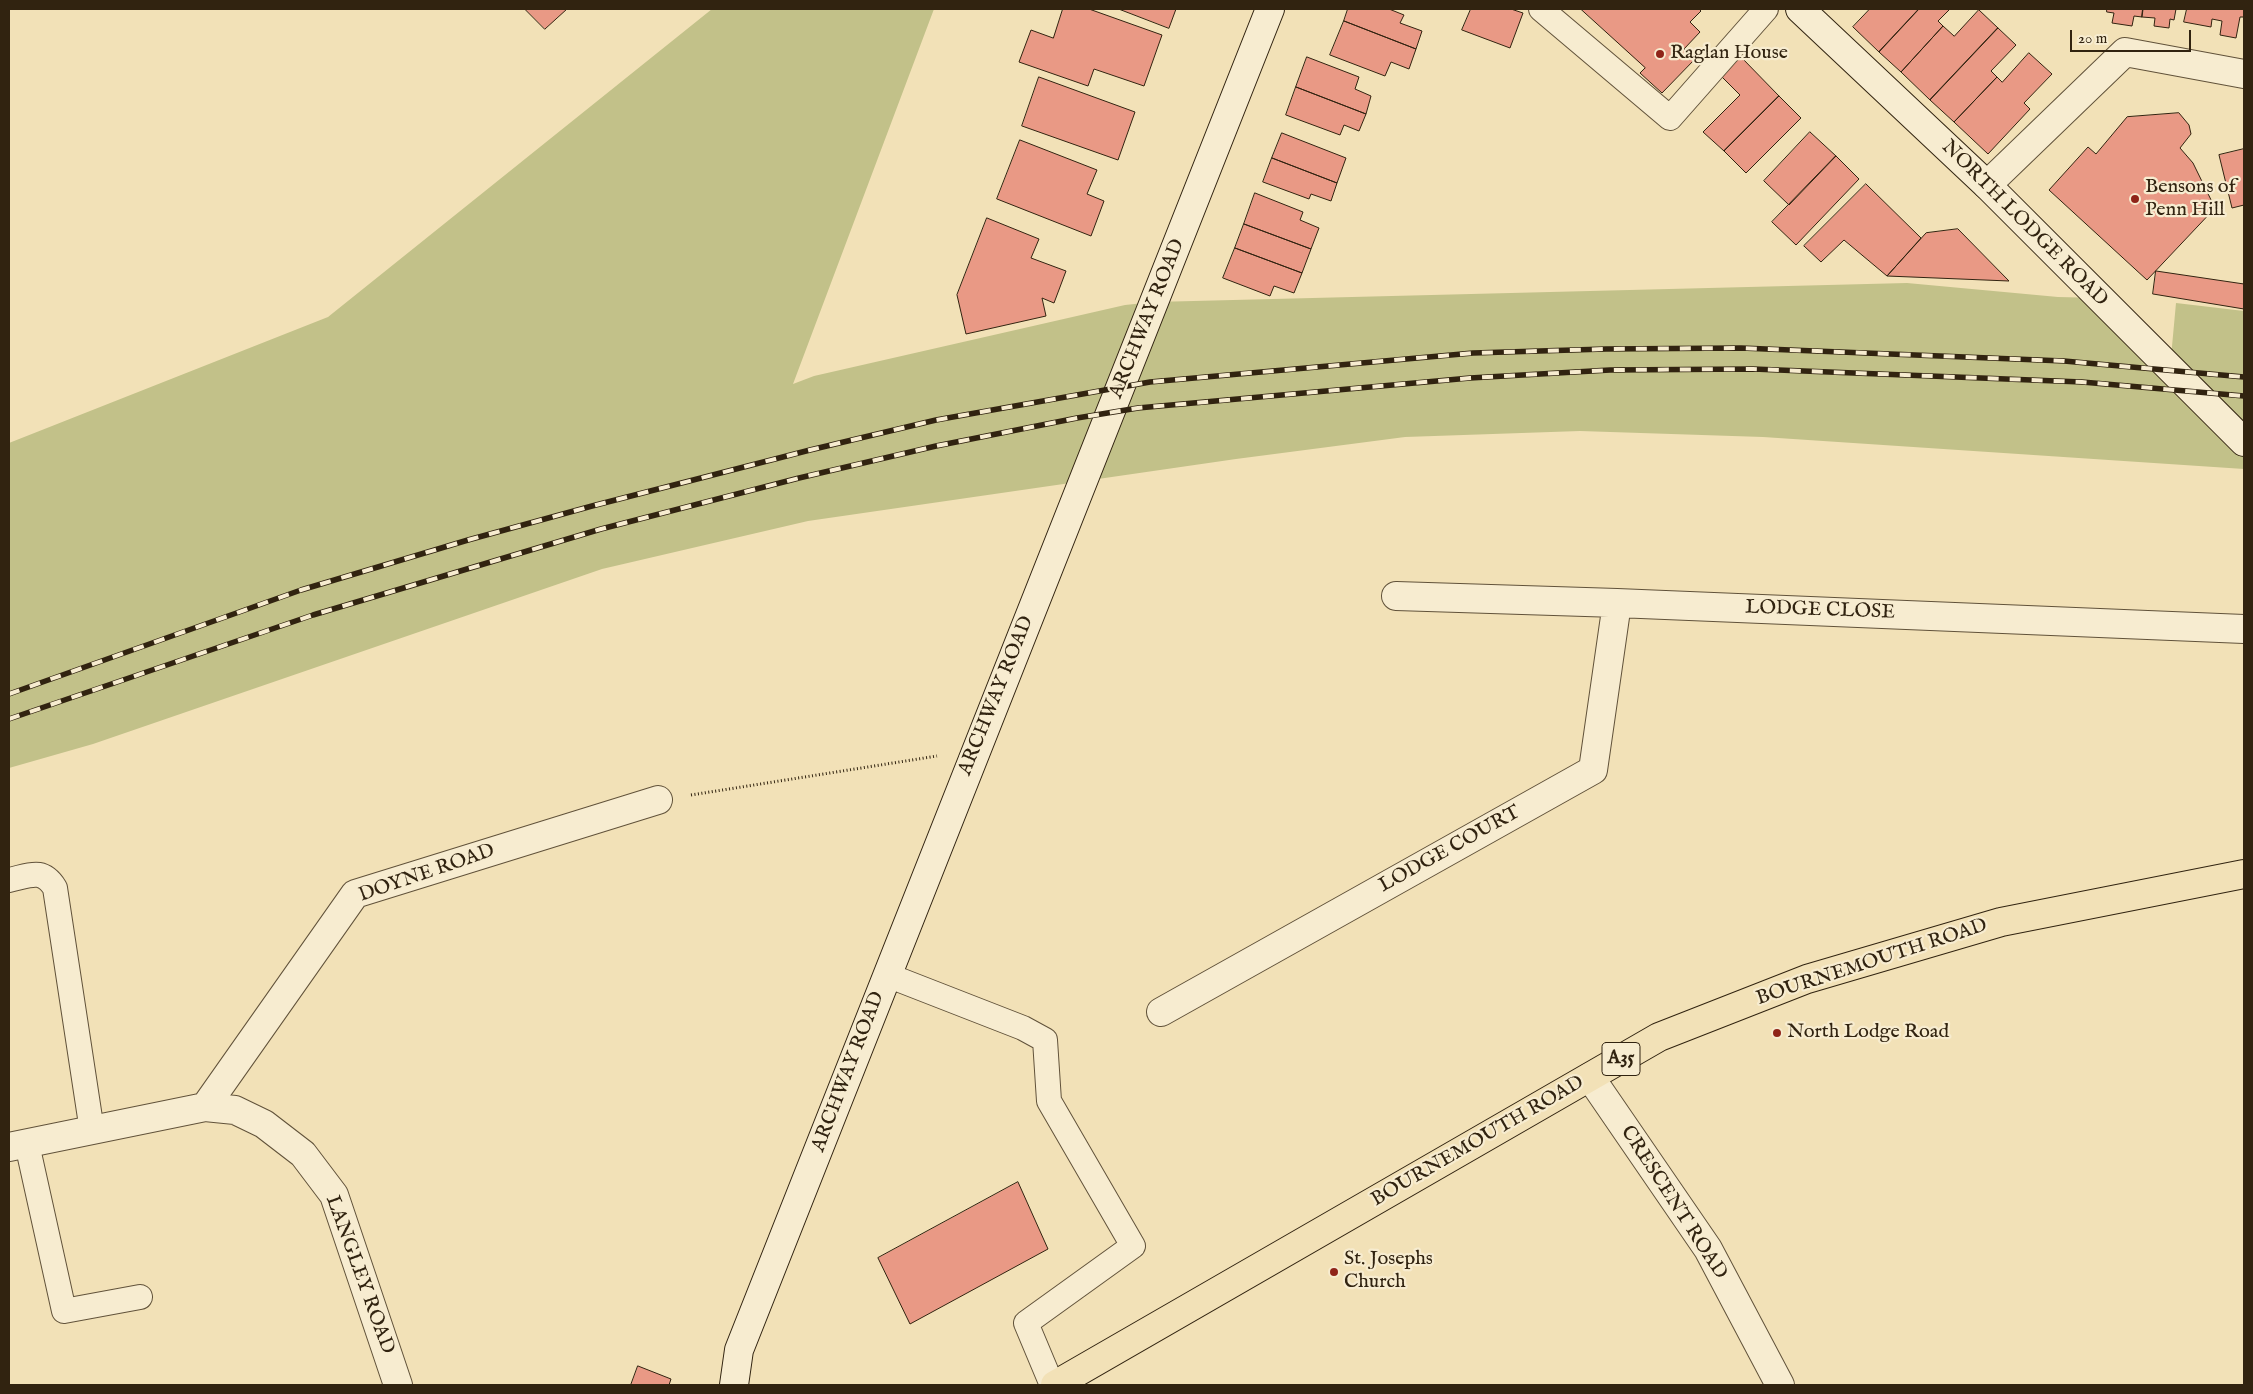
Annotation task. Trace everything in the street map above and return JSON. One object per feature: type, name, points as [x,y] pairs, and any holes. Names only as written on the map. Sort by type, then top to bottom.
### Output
[{"type":"highway","name":"BOURNEMOUTH ROAD","points":[[1054,1385],[1659,1037],[1807,979],[2001,922],[2244,874]]},
{"type":"street","name":"ARCHWAY ROAD","points":[[734,1385],[739,1350],[1270,9]]},
{"type":"street","name":"NORTH LODGE ROAD","points":[[1800,9],[1987,185],[2244,442]]},
{"type":"street","points":[[1987,185],[2124,52],[2244,74]]},
{"type":"street","name":"LODGE CLOSE","points":[[1396,596],[1617,603],[2244,629]]},
{"type":"street","name":"LODGE COURT","points":[[1161,1012],[1593,770],[1617,603]]},
{"type":"street","name":"DOYNE ROAD","points":[[204,1107],[355,894],[658,800]]},
{"type":"street","name":"CRESCENT ROAD","points":[[1590,1077],[1708,1249],[1780,1385]]},
{"type":"street","name":"LANGLEY ROAD","points":[[18,1145],[204,1107],[234,1110],[264,1124],[303,1154],[334,1195],[398,1385]]},
{"type":"lane","points":[[1541,9],[1670,118],[1766,9]]},
{"type":"lane","points":[[9,880],[38,874],[48,878],[55,888],[92,1131]]},
{"type":"lane","points":[[887,975],[1023,1028],[1046,1040],[1049,1101],[1133,1246],[1026,1323],[1054,1385]]},
{"type":"lane","points":[[18,1145],[64,1311],[140,1297]]},
{"type":"path","points":[[658,800],[976,750]]},
{"type":"shaded area","points":[[712,9],[934,9],[793,384],[814,376],[1125,305],[1154,302],[1907,283],[2058,297],[2100,298],[2170,368],[2176,303],[2244,311],[2244,469],[1763,437],[1580,431],[1405,437],[1236,459],[808,521],[602,569],[93,744],[9,768],[9,443],[328,317]]},
{"type":"building","points":[[525,9],[567,9],[545,29]]},
{"type":"building","points":[[1063,9],[1089,9],[1162,35],[1144,86],[1094,69],[1088,86],[1019,62],[1031,30],[1053,38]]},
{"type":"building","points":[[1119,9],[1176,9],[1169,28]]},
{"type":"building","points":[[1348,9],[1389,9],[1404,15],[1400,23],[1422,31],[1416,49],[1344,21]]},
{"type":"building","points":[[1471,9],[1511,9],[1523,13],[1510,48],[1462,30]]},
{"type":"building","name":"Raglan House","points":[[1581,9],[1699,9],[1701,11],[1690,22],[1700,32],[1684,49],[1695,59],[1662,93],[1640,73],[1645,68]]},
{"type":"building","points":[[1870,9],[1919,9],[1879,52],[1853,27]]},
{"type":"building","points":[[1919,9],[1950,9],[1938,21],[1943,26],[1901,72],[1879,52]]},
{"type":"building","points":[[2107,9],[2143,9],[2142,17],[2134,16],[2132,26],[2112,23],[2114,13],[2107,12]]},
{"type":"building","points":[[2143,9],[2176,9],[2174,20],[2170,19],[2169,28],[2154,26],[2155,18],[2142,17]]},
{"type":"building","points":[[2187,9],[2244,9],[2244,17],[2240,17],[2236,38],[2220,35],[2222,21],[2212,19],[2211,27],[2184,22]]},
{"type":"building","points":[[1979,10],[1998,28],[1930,100],[1901,72],[1943,26],[1954,36]]},
{"type":"building","points":[[1344,21],[1416,49],[1409,69],[1391,62],[1385,76],[1330,55]]},
{"type":"building","points":[[1998,28],[2016,45],[1991,71],[1997,77],[1954,122],[1930,100]]},
{"type":"building","points":[[2029,53],[2052,74],[2024,103],[2030,109],[1988,154],[1954,122],[1997,77],[2002,82]]},
{"type":"building","points":[[1307,57],[1359,77],[1355,89],[1371,96],[1366,114],[1296,87]]},
{"type":"building","points":[[1741,57],[1779,96],[1724,151],[1703,132],[1740,95],[1721,76]]},
{"type":"building","points":[[1039,77],[1135,112],[1118,160],[1022,126]]},
{"type":"building","points":[[1296,87],[1366,114],[1359,131],[1344,125],[1340,135],[1286,115]]},
{"type":"building","points":[[1779,96],[1801,118],[1746,173],[1724,151]]},
{"type":"building","name":"Bensons of Penn Hill","points":[[2179,113],[2189,125],[2191,134],[2180,148],[2193,163],[2215,208],[2147,280],[2049,190],[2088,147],[2096,154],[2127,117]]},
{"type":"building","points":[[1810,132],[1836,156],[1789,205],[1764,181]]},
{"type":"building","points":[[1282,133],[1346,158],[1337,183],[1272,158]]},
{"type":"building","points":[[1020,140],[1097,170],[1087,194],[1104,201],[1091,236],[997,199]]},
{"type":"building","points":[[2244,149],[2244,205],[2232,208],[2219,155]]},
{"type":"building","points":[[1836,156],[1859,179],[1796,245],[1772,222]]},
{"type":"building","points":[[1272,158],[1337,183],[1331,201],[1311,194],[1309,199],[1263,182]]},
{"type":"building","points":[[1866,184],[1921,238],[1887,276],[1844,240],[1821,262],[1804,246]]},
{"type":"building","points":[[1255,193],[1303,212],[1300,220],[1319,228],[1311,249],[1244,224]]},
{"type":"building","points":[[987,218],[1039,239],[1031,258],[1066,271],[1054,303],[1042,298],[1046,316],[966,334],[957,295]]},
{"type":"building","points":[[1244,224],[1311,249],[1302,273],[1235,248]]},
{"type":"building","points":[[1958,229],[2009,281],[1887,276],[1926,233]]},
{"type":"building","points":[[1235,248],[1302,273],[1294,293],[1274,286],[1270,296],[1223,278]]},
{"type":"building","points":[[2156,271],[2244,284],[2244,309],[2153,294]]},
{"type":"building","points":[[1018,1182],[1048,1249],[910,1324],[878,1258]]},
{"type":"building","points":[[638,1366],[671,1379],[669,1385],[631,1385]]},
{"type":"railway","points":[[9,694],[301,590],[468,540],[592,506],[936,420],[1150,382],[1473,353],[1606,349],[1741,348],[2064,361],[2244,377]]},
{"type":"railway","points":[[9,719],[313,615],[601,529],[799,478],[936,446],[1138,408],[1470,378],[1610,370],[1753,369],[2082,382],[2244,396]]},
{"type":"place","name":"Raglan House","points":[[1660,54]]},
{"type":"place","name":"Bensons of Penn Hill","points":[[2135,199]]},
{"type":"place","name":"North Lodge Road","points":[[1777,1033]]},
{"type":"place","name":"St. Josephs Church","points":[[1334,1272]]}]
